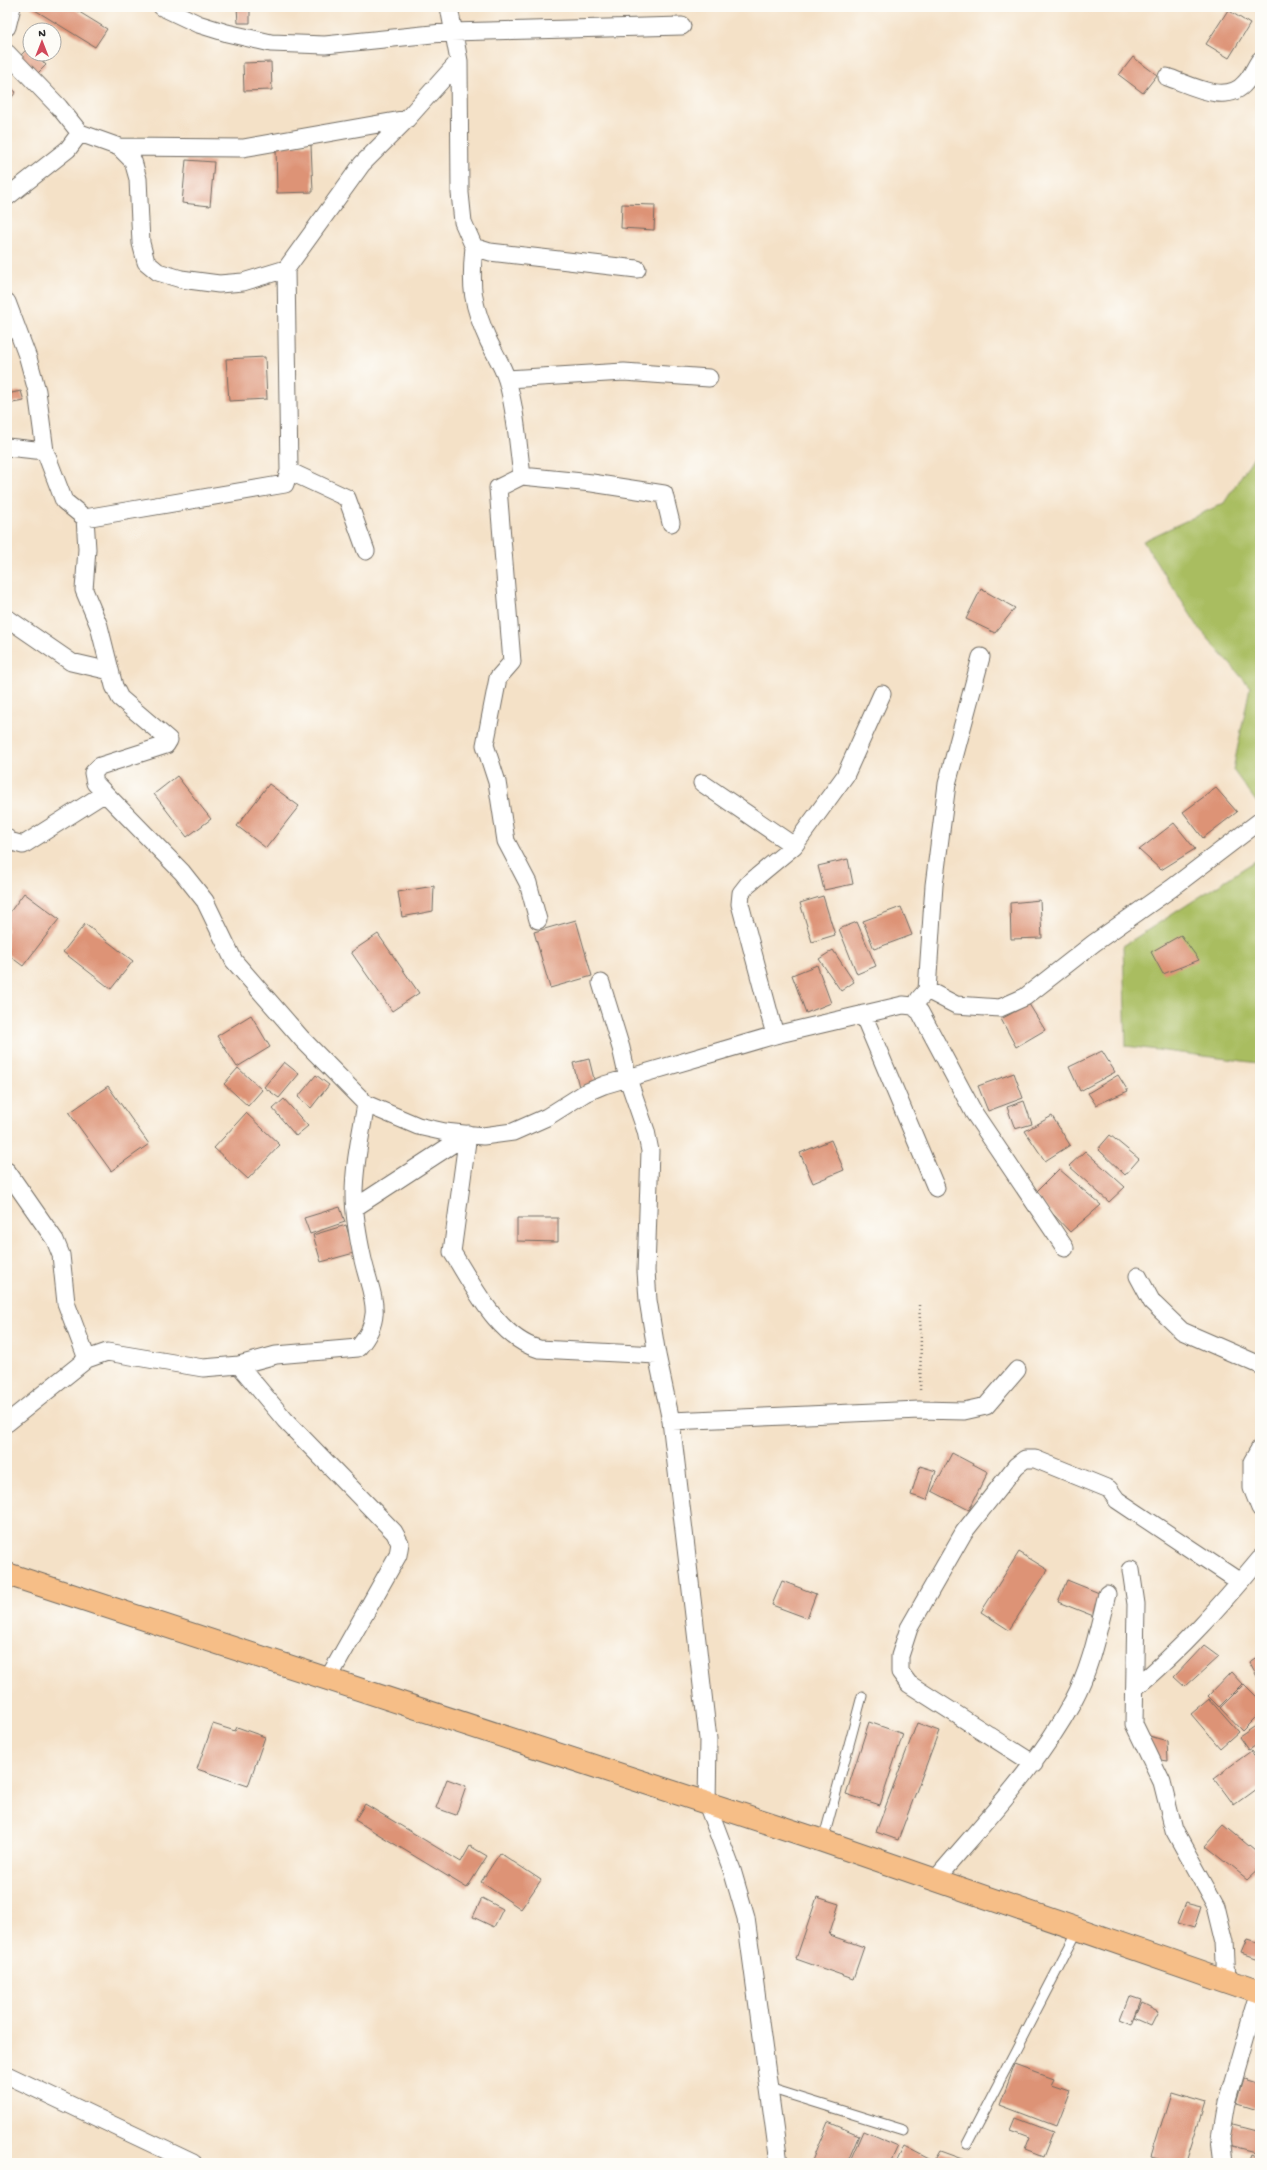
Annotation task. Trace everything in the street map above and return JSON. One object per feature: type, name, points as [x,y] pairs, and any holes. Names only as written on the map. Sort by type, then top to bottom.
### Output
[{"type":"main road","points":[[7,1574],[823,1841],[1078,1930],[1259,1991]]},
{"type":"street","points":[[7,27],[12,7]]},
{"type":"street","points":[[162,7],[198,24],[227,33],[271,43],[325,45],[452,32],[682,26]]},
{"type":"street","points":[[449,7],[452,32],[459,61],[460,193],[463,222],[474,248],[470,280],[473,301],[486,335],[507,379],[522,476]]},
{"type":"street","points":[[7,53],[59,107],[80,133],[119,147],[243,148],[406,119]]},
{"type":"street","points":[[1167,77],[1218,94],[1230,92],[1245,84],[1260,60]]},
{"type":"street","points":[[7,302],[28,358],[35,385],[45,451],[64,502],[85,518],[286,484],[289,470],[286,269],[362,164],[459,61]]},
{"type":"street","points":[[7,197],[68,149],[80,133]]},
{"type":"street","points":[[119,147],[133,161],[138,179],[141,243],[146,262],[158,272],[181,279],[219,284],[244,282],[286,269]]},
{"type":"street","points":[[474,248],[490,252],[637,269]]},
{"type":"street","points":[[507,379],[624,372],[709,378]]},
{"type":"street","points":[[7,447],[45,451]]},
{"type":"street","points":[[289,470],[347,498],[366,551]]},
{"type":"street","points":[[538,920],[528,883],[506,842],[497,782],[485,745],[498,678],[512,662],[498,488],[522,476],[592,483],[664,494],[671,523]]},
{"type":"street","points":[[85,518],[87,549],[84,590],[99,626],[114,686],[120,698],[169,740],[166,745],[100,766],[92,773],[96,783],[182,872],[205,901],[238,966],[302,1039],[366,1104],[418,1126],[483,1136],[513,1132],[546,1117],[585,1093],[604,1085],[775,1035],[903,1005],[913,1006],[920,1012],[974,1113],[1065,1248]]},
{"type":"street","points":[[7,618],[71,662],[110,672]]},
{"type":"street","points":[[913,1006],[926,990],[934,885],[947,784],[981,657]]},
{"type":"street","points":[[775,1035],[740,904],[741,893],[748,884],[794,846],[845,776],[882,694]]},
{"type":"street","points":[[702,783],[794,846]]},
{"type":"street","points":[[7,838],[9,841],[23,845],[105,793]]},
{"type":"street","points":[[926,990],[956,1005],[1000,1008],[1025,997],[1094,943],[1172,888],[1260,821]]},
{"type":"street","points":[[601,983],[621,1048],[628,1079],[646,1130],[650,1152],[646,1271],[657,1355],[671,1421],[707,1732],[707,1804],[732,1870],[746,1918],[779,2163]]},
{"type":"street","points":[[863,1014],[936,1188]]},
{"type":"street","points":[[7,1423],[87,1359],[107,1352],[203,1368],[239,1365],[276,1355],[358,1348],[366,1339],[376,1311],[373,1290],[363,1260],[356,1207],[354,1172],[366,1104]]},
{"type":"street","points":[[356,1207],[468,1134]]},
{"type":"street","points":[[468,1134],[452,1252],[494,1317],[527,1346],[539,1349],[657,1355]]},
{"type":"street","points":[[7,1171],[55,1240],[61,1256],[66,1304],[87,1359]]},
{"type":"street","points":[[1138,1276],[1152,1302],[1182,1331],[1260,1365]]},
{"type":"street","points":[[239,1365],[286,1420],[394,1532],[400,1543],[398,1555],[328,1679]]},
{"type":"street","points":[[671,1421],[919,1410],[964,1411],[986,1406],[1017,1370]]},
{"type":"street","points":[[1260,1448],[1252,1462],[1252,1488],[1260,1508]]},
{"type":"street","points":[[1034,1764],[909,1684],[900,1672],[900,1656],[909,1628],[964,1532],[1016,1466],[1024,1459],[1036,1459],[1109,1488],[1117,1500],[1240,1582]]},
{"type":"street","points":[[1136,1688],[1171,1658],[1260,1558]]},
{"type":"street","points":[[1131,1570],[1136,1604],[1136,1688],[1134,1724],[1162,1782],[1174,1830],[1216,1906],[1226,1943],[1227,1981]]},
{"type":"street","points":[[935,1880],[1034,1764],[1073,1701],[1088,1667],[1107,1594]]},
{"type":"street","points":[[1224,2163],[1221,2139],[1227,2104],[1259,1991]]},
{"type":"street","points":[[7,2075],[193,2163]]},
{"type":"lane","points":[[823,1841],[862,1696]]},
{"type":"lane","points":[[967,2144],[1078,1930]]},
{"type":"lane","points":[[769,2088],[904,2130]]},
{"type":"path","points":[[919,1305],[921,1334],[919,1410]]},
{"type":"green space","points":[[1260,447],[1260,807],[1233,770],[1250,687],[1199,628],[1143,541],[1224,503]]},
{"type":"green space","points":[[1260,858],[1260,1067],[1258,1063],[1126,1046],[1123,946]]},
{"type":"building","points":[[30,7],[71,7],[107,29],[95,47],[62,27],[62,22],[54,22]]},
{"type":"building","points":[[237,7],[250,7],[250,23],[238,23]]},
{"type":"building","points":[[1228,10],[1250,24],[1229,58],[1206,44]]},
{"type":"building","points":[[1133,57],[1157,75],[1143,93],[1119,75]]},
{"type":"building","points":[[26,62],[43,62],[46,65],[37,74]]},
{"type":"building","points":[[271,62],[272,90],[244,91],[243,63]]},
{"type":"building","points":[[7,85],[16,92],[8,102],[7,102]]},
{"type":"building","points":[[311,145],[313,192],[277,193],[276,146]]},
{"type":"building","points":[[186,160],[214,162],[210,206],[182,203]]},
{"type":"building","points":[[622,204],[655,205],[654,230],[621,228]]},
{"type":"building","points":[[265,357],[267,399],[229,401],[226,359]]},
{"type":"building","points":[[21,391],[24,401],[7,404],[7,394]]},
{"type":"building","points":[[981,589],[1015,608],[995,633],[966,619]]},
{"type":"building","points":[[177,776],[211,819],[187,837],[154,794]]},
{"type":"building","points":[[269,784],[299,806],[266,848],[237,826]]},
{"type":"building","points":[[1216,788],[1237,812],[1203,838],[1183,812]]},
{"type":"building","points":[[1174,823],[1195,849],[1161,870],[1139,850]]},
{"type":"building","points":[[848,859],[853,884],[824,890],[818,866]]},
{"type":"building","points":[[434,886],[433,911],[402,917],[398,892]]},
{"type":"building","points":[[24,893],[59,919],[23,966],[7,954],[7,916]]},
{"type":"building","points":[[823,896],[835,935],[812,942],[800,903]]},
{"type":"building","points":[[1040,900],[1042,938],[1011,939],[1010,903]]},
{"type":"building","points":[[901,907],[912,935],[874,949],[863,921]]},
{"type":"building","points":[[576,920],[592,976],[550,988],[534,932]]},
{"type":"building","points":[[857,922],[876,966],[857,974],[839,929]]},
{"type":"building","points":[[85,924],[133,961],[111,989],[63,952]]},
{"type":"building","points":[[378,934],[419,993],[392,1011],[351,952]]},
{"type":"building","points":[[1181,935],[1199,960],[1163,974],[1151,952]]},
{"type":"building","points":[[833,950],[854,982],[841,991],[819,959]]},
{"type":"building","points":[[817,965],[831,1003],[806,1013],[792,975]]},
{"type":"building","points":[[1029,1004],[1045,1030],[1016,1047],[1001,1019]]},
{"type":"building","points":[[251,1015],[270,1047],[237,1067],[217,1036]]},
{"type":"building","points":[[1102,1051],[1115,1072],[1080,1091],[1069,1067]]},
{"type":"building","points":[[589,1059],[595,1083],[579,1087],[573,1063]]},
{"type":"building","points":[[284,1062],[299,1074],[279,1098],[264,1087]]},
{"type":"building","points":[[238,1068],[262,1090],[248,1106],[224,1084]]},
{"type":"building","points":[[1014,1073],[1023,1098],[988,1111],[978,1086]]},
{"type":"building","points":[[316,1075],[329,1085],[311,1108],[298,1097]]},
{"type":"building","points":[[1118,1075],[1128,1091],[1096,1105],[1088,1093]]},
{"type":"building","points":[[108,1086],[149,1144],[111,1171],[69,1113]]},
{"type":"building","points":[[284,1099],[308,1126],[296,1136],[273,1109]]},
{"type":"building","points":[[1024,1101],[1032,1124],[1015,1129],[1007,1107]]},
{"type":"building","points":[[246,1113],[280,1145],[248,1179],[214,1148]]},
{"type":"building","points":[[1052,1116],[1070,1145],[1045,1161],[1025,1131]]},
{"type":"building","points":[[1110,1135],[1139,1159],[1125,1175],[1098,1149]]},
{"type":"building","points":[[831,1140],[844,1170],[813,1183],[800,1153]]},
{"type":"building","points":[[1085,1151],[1125,1187],[1109,1202],[1069,1166]]},
{"type":"building","points":[[1059,1169],[1101,1205],[1070,1232],[1034,1194]]},
{"type":"building","points":[[340,1207],[345,1222],[310,1234],[304,1218]]},
{"type":"building","points":[[517,1218],[558,1218],[558,1242],[517,1241]]},
{"type":"building","points":[[346,1225],[354,1253],[321,1262],[313,1235]]},
{"type":"building","points":[[952,1453],[988,1472],[969,1510],[932,1491]]},
{"type":"building","points":[[920,1466],[936,1471],[927,1500],[911,1495]]},
{"type":"building","points":[[1019,1552],[1048,1570],[1009,1630],[981,1612]]},
{"type":"building","points":[[1067,1580],[1104,1595],[1096,1617],[1058,1602]]},
{"type":"building","points":[[782,1581],[816,1594],[807,1618],[772,1605]]},
{"type":"building","points":[[1204,1645],[1219,1656],[1185,1687],[1174,1677]]},
{"type":"building","points":[[1260,1655],[1260,1682],[1249,1662]]},
{"type":"building","points":[[1231,1672],[1242,1684],[1219,1707],[1208,1696]]},
{"type":"building","points":[[1244,1684],[1260,1700],[1260,1713],[1242,1731],[1220,1708]]},
{"type":"building","points":[[1209,1699],[1238,1732],[1220,1748],[1191,1714]]},
{"type":"building","points":[[869,1722],[903,1734],[880,1805],[846,1794]]},
{"type":"building","points":[[917,1723],[939,1731],[898,1840],[876,1832]]},
{"type":"building","points":[[213,1724],[235,1731],[237,1727],[265,1737],[248,1786],[197,1769]]},
{"type":"building","points":[[1257,1725],[1260,1730],[1260,1742],[1248,1750],[1239,1737]]},
{"type":"building","points":[[1146,1735],[1167,1741],[1168,1761],[1154,1759]]},
{"type":"building","points":[[1251,1751],[1260,1763],[1260,1786],[1234,1805],[1214,1778]]},
{"type":"building","points":[[447,1779],[466,1786],[456,1815],[436,1808]]},
{"type":"building","points":[[365,1804],[461,1862],[470,1846],[487,1856],[467,1888],[355,1820]]},
{"type":"building","points":[[1224,1825],[1260,1855],[1260,1866],[1246,1879],[1205,1846]]},
{"type":"building","points":[[500,1853],[541,1880],[521,1909],[481,1882]]},
{"type":"building","points":[[817,1897],[839,1904],[829,1935],[864,1947],[853,1979],[796,1959]]},
{"type":"building","points":[[482,1898],[503,1909],[494,1927],[473,1917]]},
{"type":"building","points":[[1185,1903],[1201,1907],[1194,1928],[1177,1923]]},
{"type":"building","points":[[1247,1939],[1260,1943],[1258,1959],[1241,1953]]},
{"type":"building","points":[[1130,1996],[1142,2000],[1133,2024],[1121,2019]]},
{"type":"building","points":[[1143,2002],[1159,2010],[1152,2024],[1136,2017]]},
{"type":"building","points":[[1015,2064],[1054,2078],[1051,2084],[1069,2090],[1055,2126],[1000,2105]]},
{"type":"building","points":[[1244,2078],[1260,2083],[1260,2110],[1237,2103]]},
{"type":"building","points":[[1171,2093],[1205,2103],[1186,2163],[1172,2163],[1151,2157]]},
{"type":"building","points":[[1016,2118],[1053,2132],[1043,2157],[1025,2150],[1030,2137],[1011,2130]]},
{"type":"building","points":[[828,2122],[859,2135],[847,2163],[811,2163]]},
{"type":"building","points":[[1229,2123],[1260,2131],[1260,2154],[1224,2145]]},
{"type":"building","points":[[863,2131],[898,2146],[890,2163],[849,2163]]},
{"type":"building","points":[[904,2146],[931,2160],[929,2163],[896,2163]]},
{"type":"building","points":[[940,2151],[973,2163],[933,2163]]},
{"type":"building","points":[[1251,2155],[1260,2159],[1260,2163],[1248,2163]]}]
